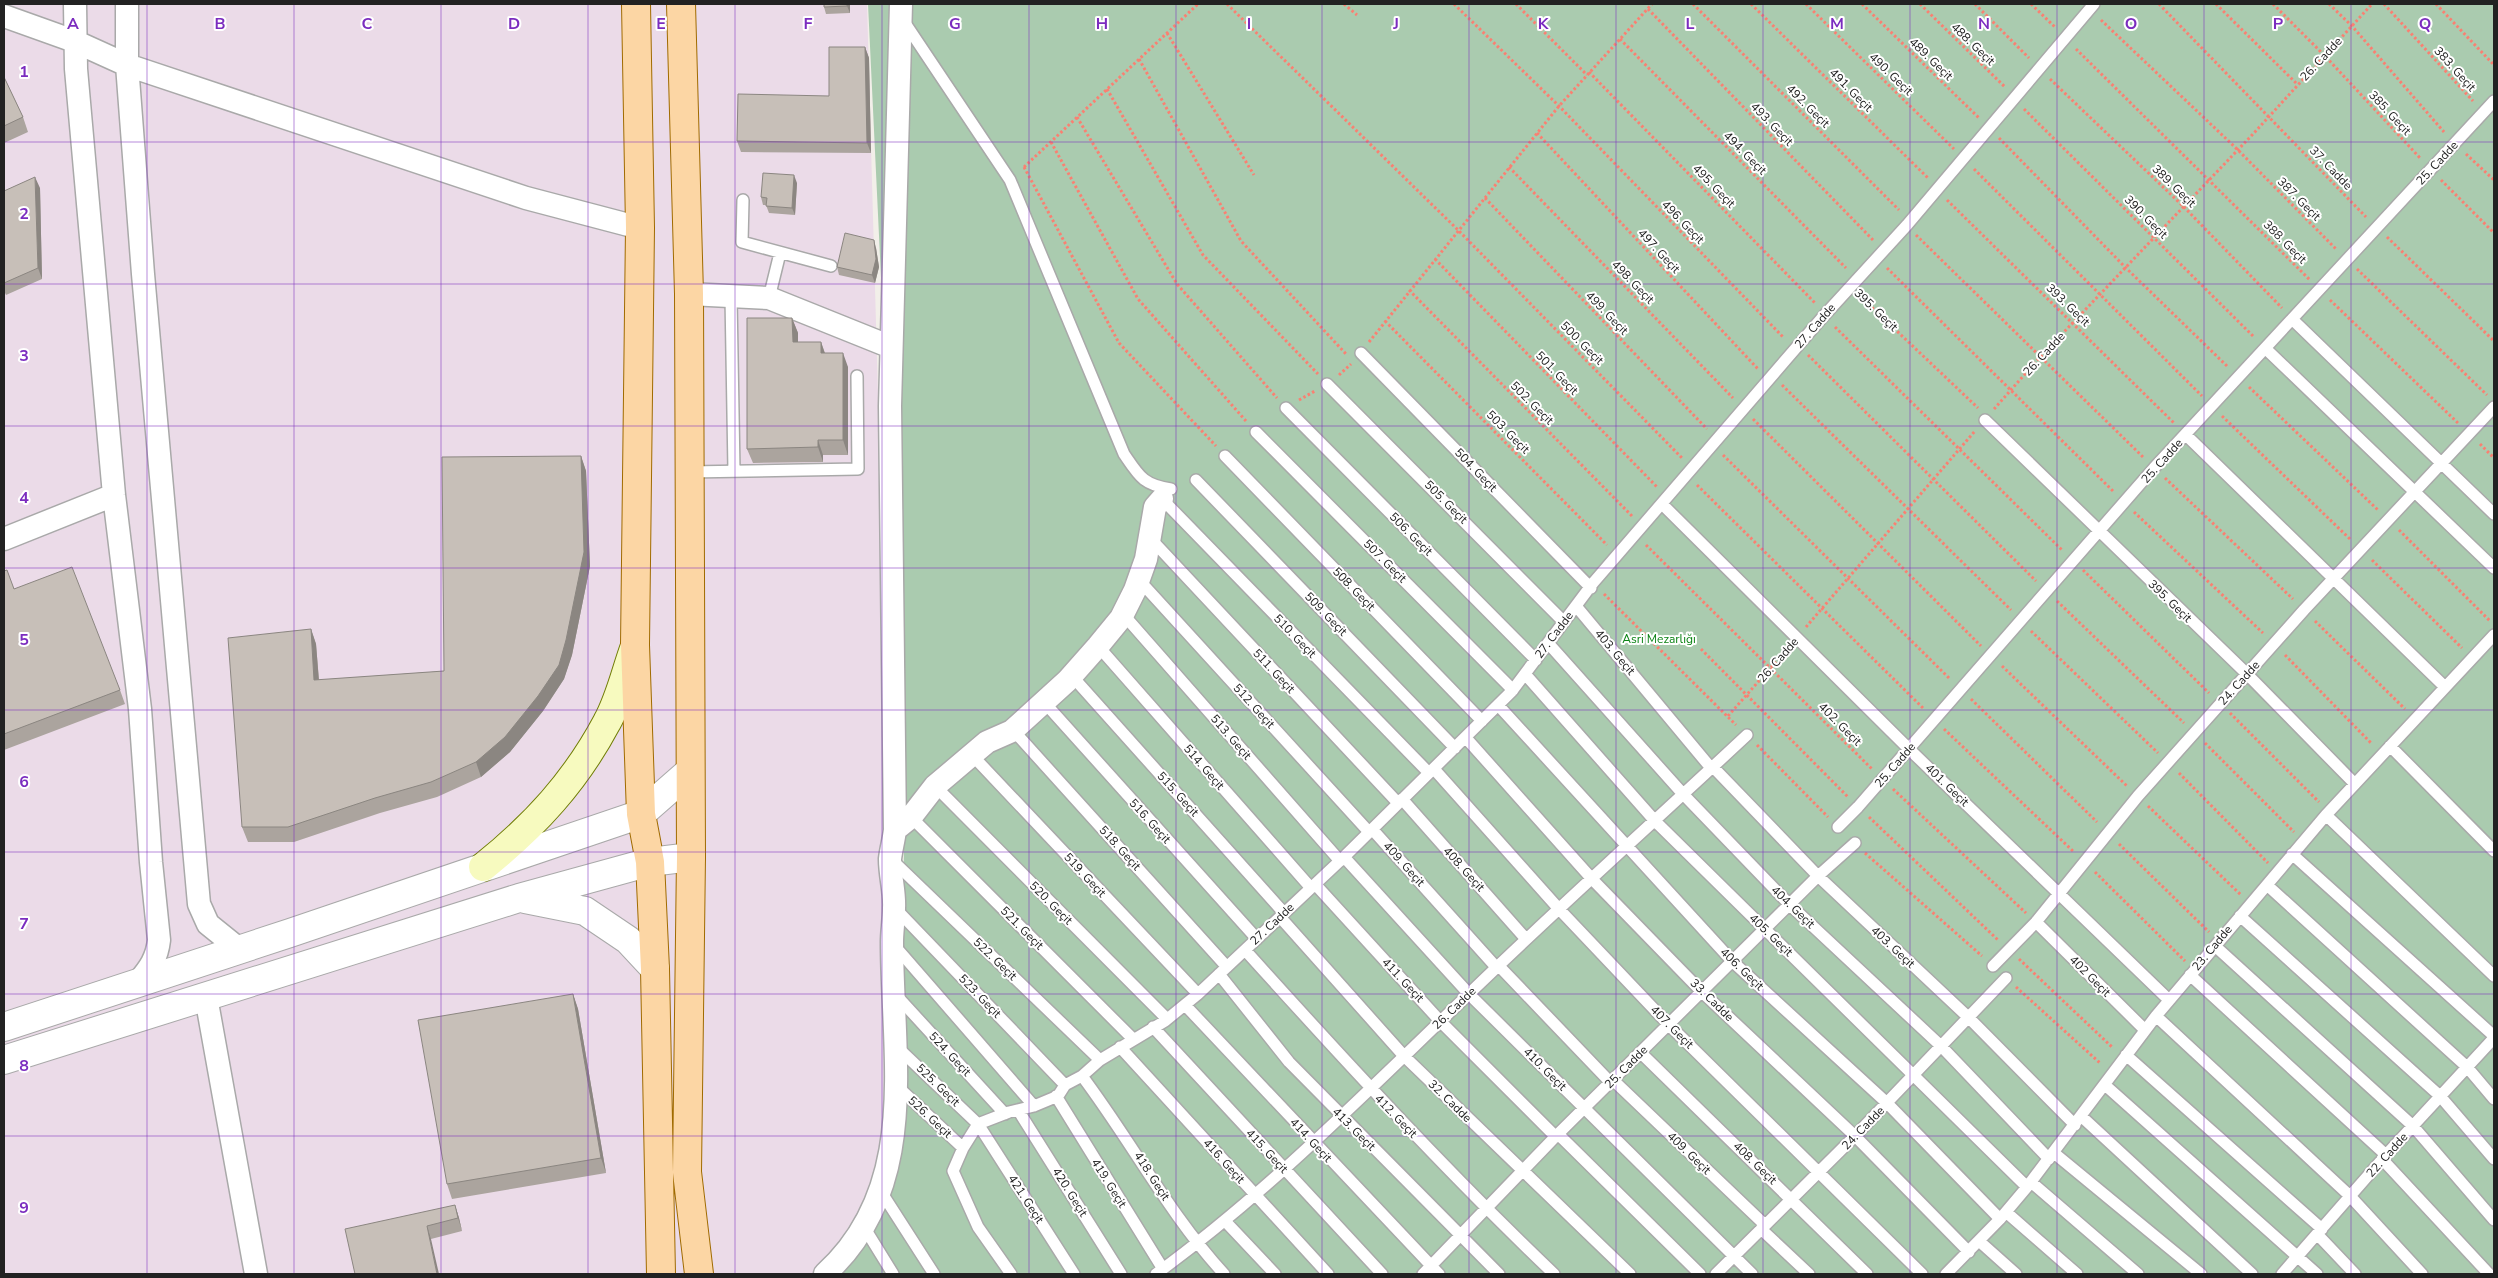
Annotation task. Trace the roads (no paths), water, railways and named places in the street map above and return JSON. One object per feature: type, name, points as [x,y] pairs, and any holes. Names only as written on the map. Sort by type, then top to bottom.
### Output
[{"type":"main road","points":[[636,4],[640,228],[635,644],[640,814],[650,862],[655,969],[661,1274]]},
{"type":"main road","points":[[681,4],[689,294],[689,772],[691,857],[687,1172],[699,1274]]},
{"type":"main road","points":[[483,867],[521,837],[561,793],[608,721],[635,644]]},
{"type":"street","points":[[75,4],[74,41],[114,495],[140,709],[151,862],[159,940],[158,952],[150,968],[139,981]]},
{"type":"street","points":[[127,4],[127,65],[142,264],[200,904],[208,924],[239,949]]},
{"type":"street","points":[[902,11],[890,406],[903,823]]},
{"type":"street","points":[[4,16],[74,41],[127,65],[526,198],[640,228]]},
{"type":"street","points":[[689,294],[769,298],[891,347]]},
{"type":"street","points":[[836,1270],[871,1215],[880,1190],[894,1135],[897,1047],[892,942],[895,907],[890,859],[903,823],[935,786],[987,742],[1013,730],[1072,676],[1098,646],[1122,614],[1139,580],[1150,538],[1155,508],[1167,494]]},
{"type":"street","points":[[4,539],[114,495]]},
{"type":"street","points":[[4,1026],[640,814],[689,772]]},
{"type":"street","points":[[4,1060],[519,898],[650,862],[691,857]]},
{"type":"street","points":[[519,898],[585,911],[628,940],[655,969]]},
{"type":"street","points":[[206,998],[256,1274]]},
{"type":"lane","name":"27. Cadde","points":[[978,1124],[1034,1106],[1056,1096],[1065,1085],[1082,1076],[1100,1060],[1166,1019],[1198,994],[1342,859],[1466,738],[1513,690],[1576,606],[1639,531],[1826,313],[1910,221],[2092,6]]},
{"type":"lane","points":[[902,11],[1010,180],[1124,454],[1142,480],[1167,494]]},
{"type":"lane","name":"25. Cadde","points":[[1838,827],[1883,780],[2186,434],[2494,102]]},
{"type":"lane","points":[[743,200],[742,242],[830,266]]},
{"type":"lane","points":[[769,298],[780,253]]},
{"type":"lane","points":[[731,296],[734,471]]},
{"type":"lane","points":[[2293,320],[2443,462],[2494,514]]},
{"type":"lane","points":[[2266,348],[2494,568]]},
{"type":"lane","name":"504. Geçit","points":[[1358,357],[1591,588]]},
{"type":"lane","points":[[689,472],[858,468],[858,376]]},
{"type":"lane","name":"505. Geçit","points":[[1327,384],[1564,622]]},
{"type":"lane","name":"24. Cadde","points":[[1993,966],[2036,922],[2138,796],[2247,674],[2494,407]]},
{"type":"lane","name":"506. Geçit","points":[[1286,408],[1536,660]]},
{"type":"lane","name":"395. Geçit","points":[[1986,419],[2099,533],[2247,674],[2355,784]]},
{"type":"lane","name":"507. Geçit","points":[[1256,432],[1513,690]]},
{"type":"lane","points":[[2186,434],[2445,687]]},
{"type":"lane","name":"508. Geçit","points":[[1225,456],[1482,721]]},
{"type":"lane","name":"509. Geçit","points":[[1196,480],[1455,748]]},
{"type":"lane","name":"510. Geçit","points":[[1167,494],[1431,771]]},
{"type":"lane","name":"401. Geçit","points":[[1665,501],[1909,749],[2169,1000]]},
{"type":"lane","name":"511. Geçit","points":[[1150,538],[1400,801]]},
{"type":"lane","name":"512. Geçit","points":[[1139,580],[1371,830]]},
{"type":"lane","name":"403. Geçit","points":[[1576,606],[1712,768],[1818,876],[2078,1121],[2252,1274]]},
{"type":"lane","name":"513. Geçit","points":[[1122,614],[1342,859]]},
{"type":"lane","name":"23. Cadde","points":[[1951,1273],[2052,1156],[2156,1016],[2292,854],[2326,815],[2494,636]]},
{"type":"lane","name":"404. Geçit","points":[[1548,643],[1683,794],[1790,905],[1941,1046],[2052,1156],[2201,1274]]},
{"type":"lane","name":"514. Geçit","points":[[1098,646],[1313,886]]},
{"type":"lane","name":"405. Geçit","points":[[1525,674],[1654,821],[1914,1075],[2029,1184],[2138,1274]]},
{"type":"lane","name":"515. Geçit","points":[[1072,676],[1282,915]]},
{"type":"lane","name":"516. Geçit","points":[[1044,702],[1257,939]]},
{"type":"lane","name":"406. Geçit","points":[[1498,705],[1626,848],[1733,962],[1887,1103],[2003,1215],[2077,1274]]},
{"type":"lane","name":"518. Geçit","points":[[1013,730],[1223,971]]},
{"type":"lane","name":"26. Cadde","points":[[1161,1272],[1256,1196],[1341,1117],[1497,966],[1747,735]]},
{"type":"lane","name":"33. Cadde","points":[[1466,738],[1592,879],[1702,992],[1855,1136],[1969,1252]]},
{"type":"lane","points":[[2390,746],[2494,850]]},
{"type":"lane","name":"519. Geçit","points":[[972,756],[1198,994]]},
{"type":"lane","name":"407. Geçit","points":[[1431,771],[1669,1025],[1922,1274]]},
{"type":"lane","name":"520. Geçit","points":[[935,786],[1166,1019]]},
{"type":"lane","name":"408. Geçit","points":[[1400,801],[1526,939]]},
{"type":"lane","points":[[2326,815],[2494,976]]},
{"type":"lane","name":"521. Geçit","points":[[903,823],[1133,1039]]},
{"type":"lane","name":"409. Geçit","points":[[1371,830],[1497,966],[1612,1082],[1763,1227],[1809,1274]]},
{"type":"lane","name":"25. Cadde","points":[[1431,1272],[1522,1171],[1818,876],[1855,843]]},
{"type":"lane","points":[[2292,854],[2494,1037]]},
{"type":"lane","name":"522. Geçit","points":[[890,859],[1100,1060]]},
{"type":"lane","name":"410. Geçit","points":[[1342,859],[1468,994],[1752,1274]]},
{"type":"lane","points":[[2267,885],[2467,1067],[2494,1099]]},
{"type":"lane","name":"411. Geçit","points":[[1313,886],[1440,1021],[1700,1274]]},
{"type":"lane","name":"523. Geçit","points":[[895,907],[1065,1085]]},
{"type":"lane","name":"32. Cadde","points":[[1282,915],[1404,1056],[1630,1274]]},
{"type":"lane","points":[[2240,916],[2440,1096],[2494,1158]]},
{"type":"lane","name":"402 Geçit","points":[[2036,922],[2145,1030]]},
{"type":"lane","points":[[892,942],[1034,1106]]},
{"type":"lane","points":[[2215,946],[2413,1126],[2494,1220]]},
{"type":"lane","name":"412. Geçit","points":[[1245,950],[1370,1089],[1487,1210],[1554,1274]]},
{"type":"lane","name":"413. Geçit","points":[[1223,971],[1289,1062],[1341,1117],[1499,1274]]},
{"type":"lane","points":[[2190,975],[2384,1157],[2489,1274]]},
{"type":"lane","name":"24. Cadde","points":[[1716,1274],[1819,1173],[2006,978]]},
{"type":"lane","name":"524. Geçit","points":[[895,994],[1005,1114]]},
{"type":"lane","name":"414. Geçit","points":[[1185,1004],[1431,1272]]},
{"type":"lane","points":[[2156,1016],[2350,1196],[2422,1274]]},
{"type":"lane","name":"415. Geçit","points":[[1153,1027],[1382,1274]]},
{"type":"lane","name":"22. Cadde","points":[[2282,1274],[2384,1157],[2494,1037]]},
{"type":"lane","name":"525. Geçit","points":[[897,1047],[978,1124]]},
{"type":"lane","name":"416. Geçit","points":[[1120,1047],[1328,1274]]},
{"type":"lane","name":"408. Geçit","points":[[1641,1053],[1867,1274]]},
{"type":"lane","points":[[2125,1057],[2319,1232],[2355,1274]]},
{"type":"lane","name":"418. Geçit","points":[[1082,1076],[1112,1116],[1197,1245],[1224,1274]]},
{"type":"lane","points":[[2105,1085],[2317,1274]]},
{"type":"lane","name":"526. Geçit","points":[[897,1086],[963,1148]]},
{"type":"lane","name":"419. Geçit","points":[[1056,1096],[1161,1272]]},
{"type":"lane","name":"420. Geçit","points":[[1018,1110],[1121,1274]]},
{"type":"lane","points":[[978,1124],[963,1148],[953,1171],[978,1227],[1011,1274]]},
{"type":"lane","name":"421. Geçit","points":[[978,1124],[1074,1274]]},
{"type":"lane","points":[[880,1190],[934,1274]]},
{"type":"lane","points":[[1225,1221],[1275,1274]]},
{"type":"lane","points":[[864,1227],[893,1274]]},
{"type":"lane","points":[[1979,1241],[2016,1274]]},
{"type":"park label","name":"Asri Mezarlığı","points":[[1659,639]]}]
